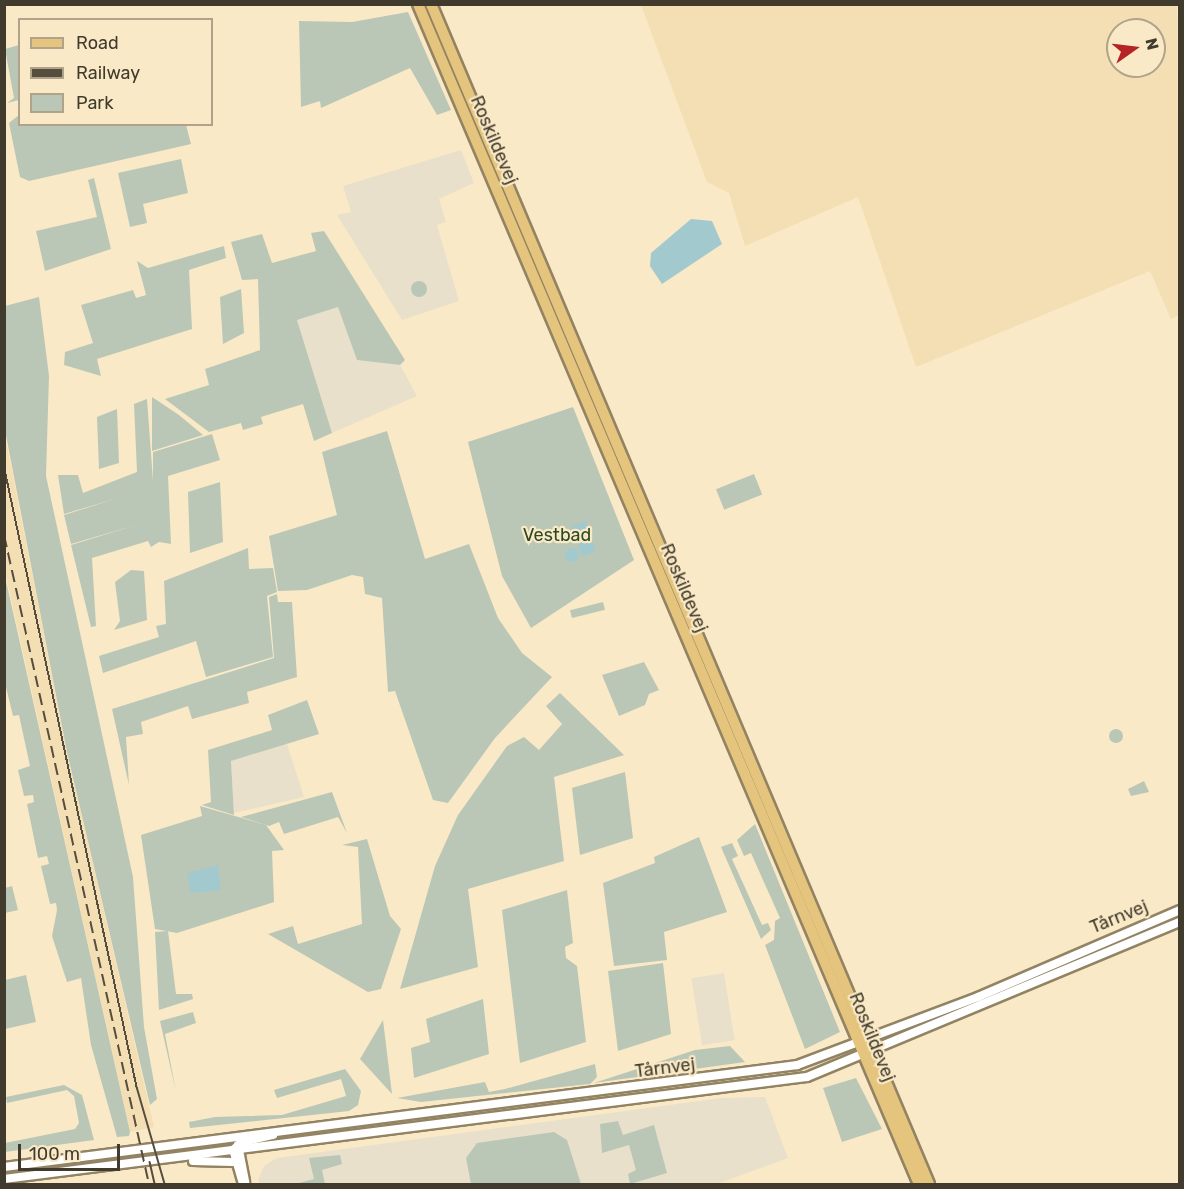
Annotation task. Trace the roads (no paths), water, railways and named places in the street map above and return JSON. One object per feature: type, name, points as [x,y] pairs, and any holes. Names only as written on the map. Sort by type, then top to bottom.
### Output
[{"type":"main road","name":"Roskildevej","points":[[418,4],[862,1059],[919,1185]]},
{"type":"main road","name":"Roskildevej","points":[[431,4],[876,1053],[929,1185]]},
{"type":"street","points":[[585,399],[597,394]]},
{"type":"street","name":"Tårnvej","points":[[4,1167],[320,1125],[378,1120],[766,1071],[870,1040],[1179,910]]},
{"type":"street","name":"Tårnvej","points":[[130,1163],[792,1080],[862,1059],[1179,921]]},
{"type":"street","points":[[378,1120],[380,1133]]},
{"type":"street","points":[[237,1148],[320,1125]]},
{"type":"street","points":[[225,1137],[237,1148],[244,1185]]},
{"type":"street","points":[[237,1148],[233,1162],[244,1185]]},
{"type":"street","points":[[5,1179],[130,1163],[233,1162]]},
{"type":"water","points":[[691,219],[712,221],[722,244],[662,284],[650,266],[651,253]]},
{"type":"water","points":[[586,521],[596,551],[582,556],[572,526]]},
{"type":"water","points":[[572,548],[577,550],[579,555],[577,560],[572,562],[567,560],[565,555],[567,550]]},
{"type":"water","points":[[218,865],[221,890],[190,893],[188,873]]},
{"type":"tram line","points":[[4,465],[137,1087],[165,1184]]},
{"type":"tram line","points":[[150,1162],[155,1184]]},
{"type":"railway","points":[[4,535],[149,1184]]},
{"type":"park label","name":"Vestbad","points":[[557,535]]}]
